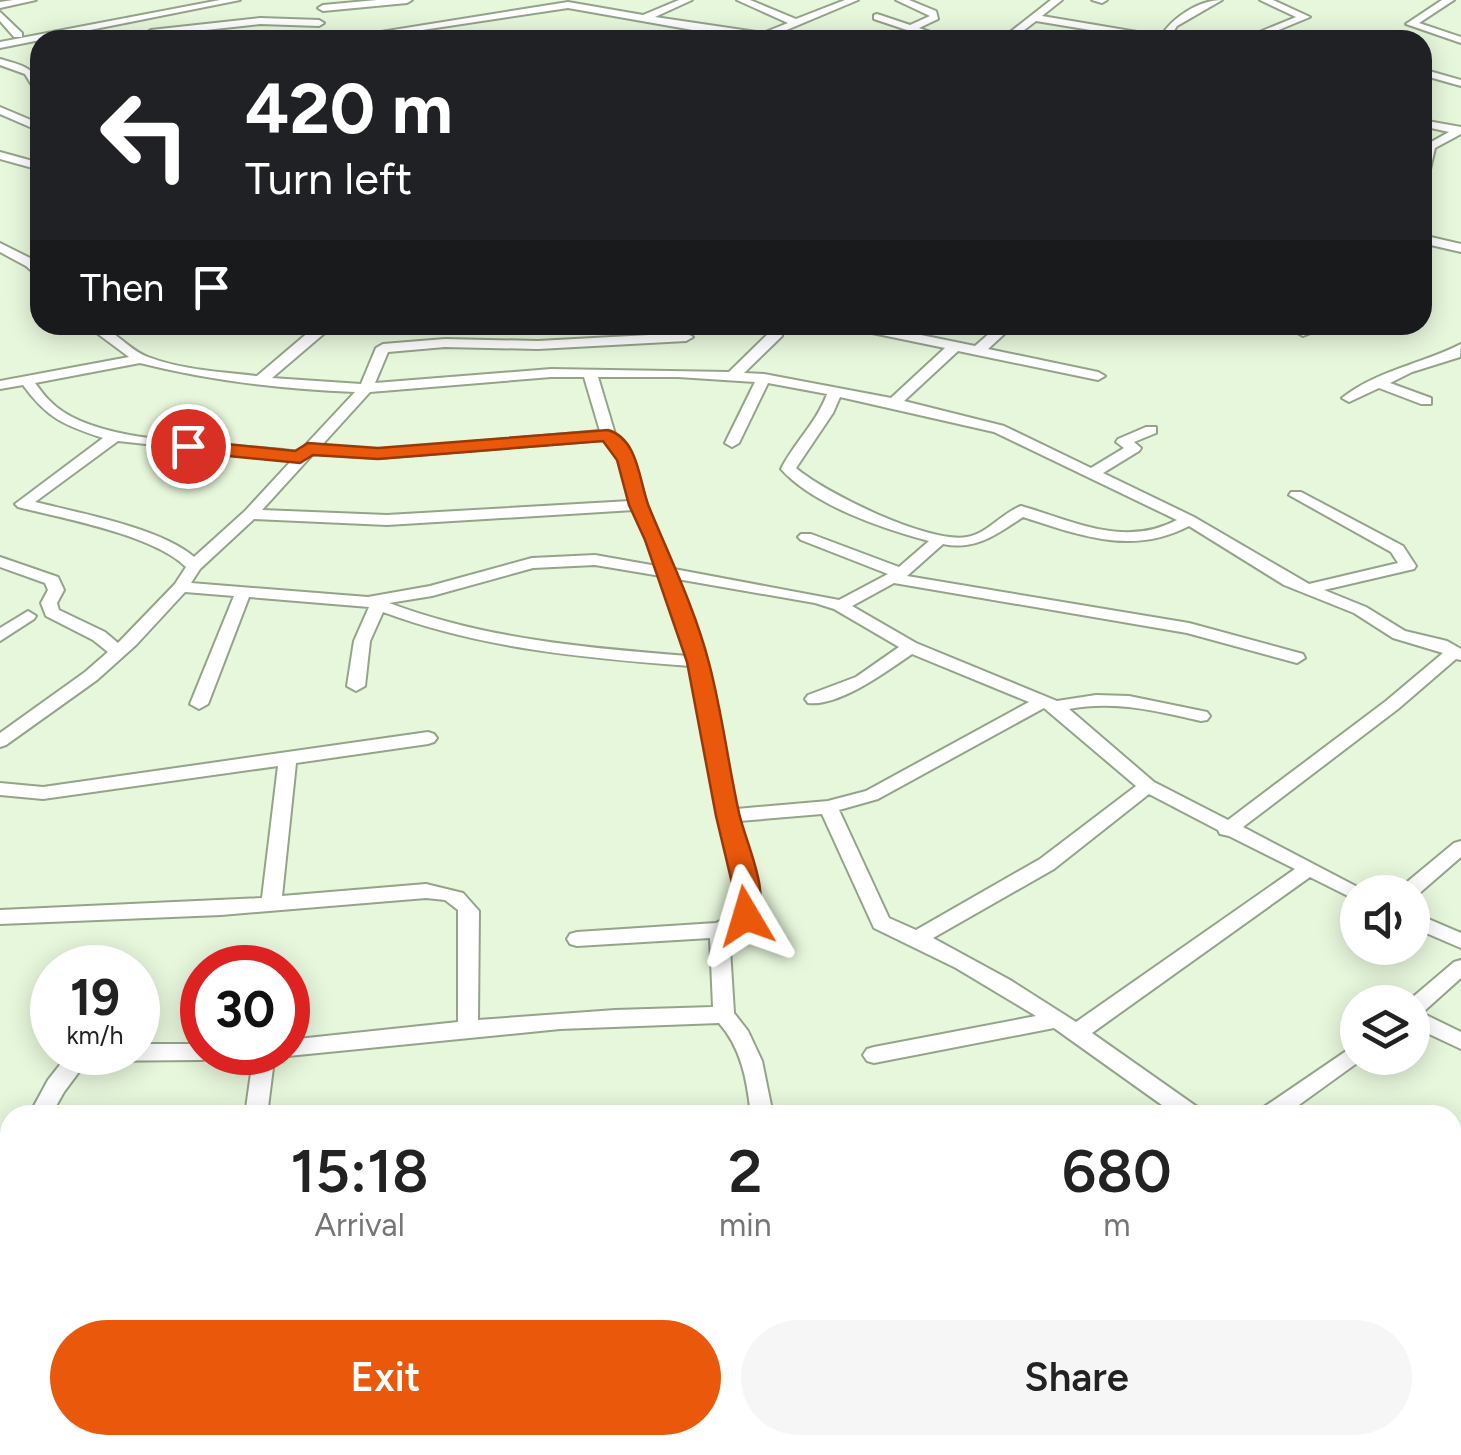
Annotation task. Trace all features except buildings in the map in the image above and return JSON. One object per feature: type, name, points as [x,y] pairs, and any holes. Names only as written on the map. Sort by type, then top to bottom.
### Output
[{"type":"street","points":[[0,6],[31,0]]},
{"type":"street","points":[[43,30],[200,0]]},
{"type":"street","points":[[67,30],[235,0]]},
{"type":"street","points":[[180,30],[224,24],[316,28],[326,4],[407,0]]},
{"type":"street","points":[[644,18],[688,0]]},
{"type":"street","points":[[742,0],[794,22]]},
{"type":"street","points":[[777,30],[853,0]]},
{"type":"street","points":[[900,0],[936,15],[910,28]]},
{"type":"street","points":[[1018,30],[1057,0]]},
{"type":"street","points":[[1169,30],[1173,24],[1218,0]]},
{"type":"street","points":[[1265,0],[1305,17],[1272,30]]},
{"type":"street","points":[[1430,30],[1411,24],[1449,0]]},
{"type":"street","points":[[422,30],[555,5],[588,4],[719,30]]},
{"type":"street","points":[[0,15],[18,35]]},
{"type":"street","points":[[877,17],[916,30]]},
{"type":"street","points":[[1034,18],[1104,30]]},
{"type":"street","points":[[220,30],[224,24]]},
{"type":"street","points":[[1432,31],[1461,40]]},
{"type":"street","points":[[0,42],[30,33]]},
{"type":"street","points":[[0,42],[30,37]]},
{"type":"street","points":[[0,62],[30,70]]},
{"type":"street","points":[[1432,76],[1461,83]]},
{"type":"street","points":[[0,110],[30,123]]},
{"type":"street","points":[[1432,126],[1458,134]]},
{"type":"street","points":[[1432,145],[1458,134]]},
{"type":"street","points":[[0,155],[30,164]]},
{"type":"street","points":[[1432,241],[1461,248]]},
{"type":"street","points":[[4,253],[30,263]]},
{"type":"street","points":[[107,335],[140,359],[195,373],[260,381],[366,388],[510,375],[734,376],[764,378],[894,403],[999,429],[1190,520],[1270,571],[1360,610],[1399,635],[1441,645],[1457,654],[1227,830]]},
{"type":"street","points":[[260,381],[314,335]]},
{"type":"street","points":[[734,376],[775,335]]},
{"type":"street","points":[[899,335],[1098,376]]},
{"type":"street","points":[[978,351],[996,335]]},
{"type":"street","points":[[4,735],[118,652],[181,588],[194,566],[250,514],[366,388],[383,348],[538,345],[686,336]]},
{"type":"street","points":[[894,403],[954,347]]},
{"type":"street","points":[[1349,398],[1459,353]]},
{"type":"street","points":[[0,385],[140,359]]},
{"type":"street","points":[[577,939],[719,930],[746,916],[750,904],[728,816],[698,662],[668,573],[638,505],[627,459],[608,435],[590,373]]},
{"type":"street","points":[[732,442],[764,378]]},
{"type":"street","points":[[27,381],[34,397],[52,413],[94,432],[304,453],[378,454],[608,435]]},
{"type":"street","points":[[1376,384],[1426,401]]},
{"type":"street","points":[[834,392],[830,408],[794,455],[788,470],[813,491],[938,542],[970,542],[1021,511],[1120,540],[1167,534],[1190,520]]},
{"type":"street","points":[[1093,473],[1134,448],[1123,442],[1151,430]]},
{"type":"street","points":[[116,435],[23,504],[85,518],[156,542],[191,560],[194,566]]},
{"type":"street","points":[[1296,495],[1397,549],[1408,566],[1307,589]]},
{"type":"street","points":[[250,514],[413,520],[638,505]]},
{"type":"street","points":[[806,538],[897,576],[1189,628],[1296,658]]},
{"type":"street","points":[[840,606],[897,576],[938,542]]},
{"type":"street","points":[[373,604],[550,559],[595,560],[756,586],[840,606],[910,647],[1049,704],[1148,786],[1340,886]]},
{"type":"street","points":[[0,562],[52,580],[56,590],[49,603],[52,614],[99,636],[118,652]]},
{"type":"street","points":[[181,588],[373,604],[426,625],[497,639],[698,662]]},
{"type":"street","points":[[199,704],[244,593]]},
{"type":"street","points":[[356,686],[362,641],[373,604]]},
{"type":"street","points":[[0,636],[28,616]]},
{"type":"street","points":[[814,699],[862,680],[910,647]]},
{"type":"street","points":[[728,816],[828,807],[872,795],[1049,704],[1117,697],[1201,716]]},
{"type":"street","points":[[0,789],[43,793],[428,738]]},
{"type":"street","points":[[270,904],[288,759]]},
{"type":"street","points":[[918,938],[1046,864],[1148,786]]},
{"type":"street","points":[[828,807],[881,923],[918,938],[1078,1032],[1178,1105]]},
{"type":"street","points":[[1428,875],[1461,847]]},
{"type":"street","points":[[1078,1032],[1307,870]]},
{"type":"street","points":[[0,917],[270,904],[426,891],[459,898],[469,911],[472,930],[468,1030]]},
{"type":"street","points":[[1430,928],[1461,941]]},
{"type":"street","points":[[719,930],[724,1015],[739,1030],[750,1051],[760,1105]]},
{"type":"street","points":[[1430,996],[1461,967]]},
{"type":"street","points":[[310,1046],[666,1014],[724,1015]]},
{"type":"street","points":[[874,1055],[1056,1020]]},
{"type":"street","points":[[1430,1023],[1461,1041]]},
{"type":"street","points":[[1283,1105],[1340,1063]]},
{"type":"street","points":[[46,1105],[64,1075]]},
{"type":"street","points":[[258,1105],[262,1075]]},
{"type":"route","points":[[188,446],[300,457],[308,449],[378,454],[608,435],[627,459],[638,505],[656,540],[698,662],[728,816],[750,904],[746,916]]}]
